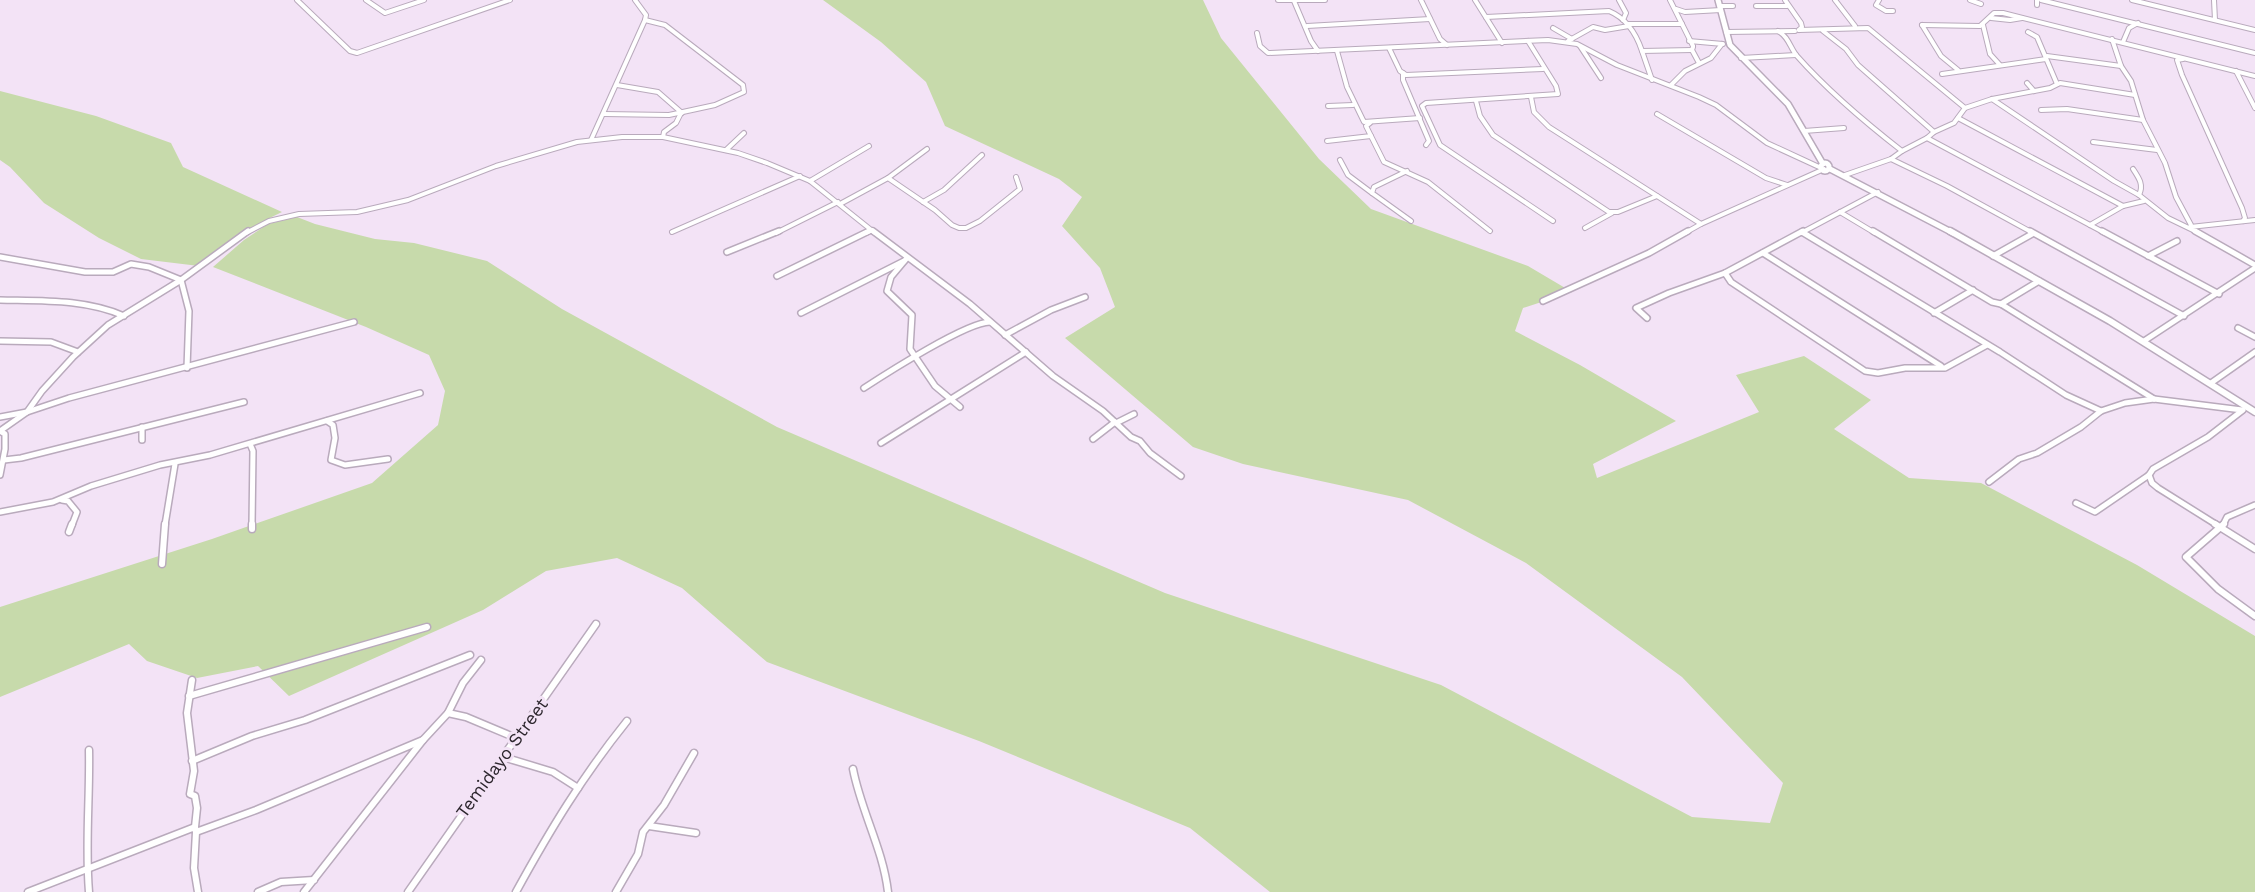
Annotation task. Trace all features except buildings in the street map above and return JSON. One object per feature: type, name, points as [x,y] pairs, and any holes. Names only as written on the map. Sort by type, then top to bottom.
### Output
[{"type":"street","points":[[297,0],[350,51],[357,53],[510,0]]},
{"type":"street","points":[[366,0],[385,13],[424,0]]},
{"type":"street","points":[[591,140],[645,20],[646,15],[635,0]]},
{"type":"street","points":[[1278,0],[1324,0]]},
{"type":"street","points":[[1421,0],[1440,39],[1447,45]]},
{"type":"street","points":[[1475,0],[1502,43]]},
{"type":"street","points":[[1619,0],[1626,13],[1623,20]]},
{"type":"street","points":[[1670,0],[1700,63]]},
{"type":"street","points":[[1785,0],[1787,6],[1799,19],[1799,29]]},
{"type":"street","points":[[1835,0],[1855,27]]},
{"type":"street","points":[[1879,0],[1876,5],[1886,11],[1893,11]]},
{"type":"street","points":[[2132,0],[2255,30]]},
{"type":"street","points":[[2160,0],[2162,8]]},
{"type":"street","points":[[2214,0],[2216,20]]},
{"type":"street","points":[[1294,1],[1307,26],[1314,47],[1318,51]]},
{"type":"street","points":[[1973,1],[1981,4]]},
{"type":"street","points":[[2039,2],[2138,23],[2255,52]]},
{"type":"street","points":[[1677,15],[1720,5],[1733,6]]},
{"type":"street","points":[[1720,5],[1730,45],[1740,58],[1776,90],[1804,131],[1824,167]]},
{"type":"street","points":[[1756,6],[1787,6]]},
{"type":"street","points":[[1676,9],[1685,12]]},
{"type":"street","points":[[1485,17],[1607,11],[1616,14],[1629,25],[1639,42],[1652,80]]},
{"type":"street","points":[[1959,71],[1940,57],[1933,39],[1922,26],[1983,25],[1991,18],[2010,20],[2024,18],[2255,76]]},
{"type":"street","points":[[1307,26],[1430,19]]},
{"type":"street","points":[[604,114],[664,116],[716,105],[744,94],[744,87],[665,25],[645,20]]},
{"type":"street","points":[[2126,21],[2129,28]]},
{"type":"street","points":[[2123,42],[2129,28],[2138,23]]},
{"type":"street","points":[[1257,33],[1260,46],[1268,52],[1337,51],[1576,41],[1593,27],[1605,30],[1629,25],[1682,24]]},
{"type":"street","points":[[1983,25],[1990,54],[2000,65]]},
{"type":"street","points":[[1553,28],[1594,53],[1652,80],[1671,85],[1716,105],[1752,133],[1787,154],[1845,175],[1878,192],[2144,340],[2211,382],[2249,410]]},
{"type":"street","points":[[1726,32],[1868,28],[1965,108]]},
{"type":"street","points":[[1785,35],[1799,29]]},
{"type":"street","points":[[1822,30],[1846,49],[1858,65],[1934,132]]},
{"type":"street","points":[[1779,31],[1785,35],[1796,55],[1870,126],[1902,151]]},
{"type":"street","points":[[2028,32],[2037,37],[2057,84]]},
{"type":"street","points":[[2112,39],[2121,66],[2131,81],[2143,120],[2190,226]]},
{"type":"street","points":[[1576,41],[1601,78]]},
{"type":"street","points":[[1689,41],[1730,45]]},
{"type":"street","points":[[1528,42],[1558,94],[1423,104],[1440,145],[1553,221]]},
{"type":"street","points":[[1642,51],[1693,48],[1700,43]]},
{"type":"street","points":[[1671,85],[1685,71],[1711,58],[1722,44]]},
{"type":"street","points":[[1389,48],[1403,74],[1429,141],[1426,145]]},
{"type":"street","points":[[1337,51],[1336,60],[1348,85],[1353,105],[1384,162],[1428,182],[1490,231]]},
{"type":"street","points":[[1584,54],[1594,53]]},
{"type":"street","points":[[1740,58],[1796,55]]},
{"type":"street","points":[[1942,74],[2047,57],[2121,66]]},
{"type":"street","points":[[2185,59],[2177,60],[2182,75],[2242,208],[2245,218],[2243,221]]},
{"type":"street","points":[[1403,74],[1543,69]]},
{"type":"street","points":[[2236,71],[2255,108]]},
{"type":"street","points":[[2027,83],[2034,91]]},
{"type":"street","points":[[1845,175],[1891,159],[1934,132],[1950,125],[1965,108],[1992,99],[2050,88],[2057,84],[2093,87],[2135,95]]},
{"type":"street","points":[[617,86],[658,92],[681,113]]},
{"type":"street","points":[[1531,97],[1534,112],[1549,127],[1701,224]]},
{"type":"street","points":[[1992,99],[2114,182],[2139,195],[2168,218],[2190,226],[2252,260],[2255,267],[2247,276],[2144,340]]},
{"type":"street","points":[[1476,101],[1483,122],[1496,137],[1583,196],[1614,213]]},
{"type":"street","points":[[1328,106],[1353,105]]},
{"type":"street","points":[[2041,110],[2067,109],[2143,120]]},
{"type":"street","points":[[663,137],[664,132],[676,123],[681,113]]},
{"type":"street","points":[[1658,114],[1766,178],[1787,185]]},
{"type":"street","points":[[1365,124],[1420,118]]},
{"type":"street","points":[[1958,118],[2123,206]]},
{"type":"street","points":[[1804,131],[1844,128]]},
{"type":"street","points":[[726,150],[744,133]]},
{"type":"street","points":[[1327,141],[1371,136]]},
{"type":"street","points":[[0,475],[7,441],[5,434],[0,431],[27,412],[42,391],[78,352],[92,339],[181,280],[240,235],[269,220],[299,214],[357,212],[408,200],[496,166],[591,140],[663,137],[726,150],[767,163],[810,181],[906,259],[940,280],[983,319],[990,322],[1181,476]]},
{"type":"street","points":[[1927,138],[2219,294]]},
{"type":"street","points":[[2093,142],[2157,150]]},
{"type":"street","points":[[810,181],[869,146]]},
{"type":"street","points":[[727,252],[774,234],[888,178],[927,149]]},
{"type":"street","points":[[923,202],[945,190],[982,155]]},
{"type":"street","points":[[1891,159],[1947,186],[2184,316]]},
{"type":"street","points":[[1340,160],[1342,168],[1363,188],[1373,190],[1411,221]]},
{"type":"street","points":[[1543,301],[1649,253],[1701,224],[1824,167]]},
{"type":"street","points":[[2133,169],[2141,182],[2142,192],[2139,195]]},
{"type":"street","points":[[1373,190],[1407,171]]},
{"type":"street","points":[[672,231],[800,176]]},
{"type":"street","points":[[888,178],[956,228],[974,227],[1020,189],[1016,177]]},
{"type":"street","points":[[1647,318],[1636,308],[1675,290],[1725,273],[1878,192]]},
{"type":"street","points":[[1585,228],[1614,213],[1657,196]]},
{"type":"street","points":[[2090,225],[2123,206],[2144,201]]},
{"type":"street","points":[[1840,212],[1992,302],[2001,304],[2154,399]]},
{"type":"street","points":[[2190,226],[2255,220]]},
{"type":"street","points":[[777,276],[872,230]]},
{"type":"street","points":[[1802,232],[2066,394],[2101,411]]},
{"type":"street","points":[[1993,256],[2032,234]]},
{"type":"street","points":[[2148,256],[2177,241]]},
{"type":"street","points":[[1763,253],[1945,368]]},
{"type":"street","points":[[0,257],[85,272],[113,272],[131,264],[149,267],[181,280],[186,290],[189,340],[187,368]]},
{"type":"street","points":[[801,313],[906,259]]},
{"type":"street","points":[[906,259],[891,277],[887,291],[912,315],[909,344],[915,357],[935,386],[960,407]]},
{"type":"street","points":[[1725,273],[1731,282],[1865,371],[1878,373],[1905,368],[1945,368],[1987,345]]},
{"type":"street","points":[[2247,276],[2255,277]]},
{"type":"street","points":[[2001,304],[2039,281]]},
{"type":"street","points":[[1934,313],[1973,290]]},
{"type":"street","points":[[1005,335],[1052,310],[1085,297]]},
{"type":"street","points":[[0,300],[59,301],[108,309],[124,316]]},
{"type":"street","points":[[864,388],[892,369],[983,319]]},
{"type":"street","points":[[0,417],[27,412],[69,398],[354,322]]},
{"type":"street","points":[[2238,328],[2255,337]]},
{"type":"street","points":[[0,341],[52,343],[65,345],[78,352]]},
{"type":"street","points":[[881,443],[1026,352]]},
{"type":"street","points":[[2211,382],[2255,352]]},
{"type":"street","points":[[0,513],[60,500],[109,480],[160,465],[175,464],[250,444],[420,393]]},
{"type":"street","points":[[1989,482],[2019,459],[2037,453],[2081,427],[2101,411],[2125,403],[2154,399],[2249,410]]},
{"type":"street","points":[[4,460],[15,460],[244,402]]},
{"type":"street","points":[[2076,502],[2096,512],[2150,475],[2153,470],[2249,410]]},
{"type":"street","points":[[1093,439],[1115,422],[1134,414]]},
{"type":"street","points":[[327,421],[333,425],[335,438],[332,460],[338,465],[348,465],[379,457],[388,459]]},
{"type":"street","points":[[142,427],[142,440]]},
{"type":"street","points":[[250,444],[253,451],[252,529]]},
{"type":"street","points":[[162,564],[165,522],[175,464]]},
{"type":"street","points":[[2150,475],[2157,488],[2255,549]]},
{"type":"street","points":[[60,500],[68,501],[77,512],[69,532]]},
{"type":"street","points":[[2255,505],[2227,517],[2222,527],[2186,557],[2193,567],[2244,611],[2255,616]]},
{"type":"street","name":"Temidayo Street","points":[[408,892],[596,624]]},
{"type":"street","points":[[189,696],[427,627]]},
{"type":"street","points":[[192,761],[252,736],[305,720],[470,655]]},
{"type":"street","points":[[304,892],[423,740],[448,713],[463,683],[481,660]]},
{"type":"street","points":[[192,680],[188,732],[194,783],[190,794],[195,796],[197,808],[194,868],[198,892]]},
{"type":"street","points":[[448,713],[489,725],[516,738]]},
{"type":"street","points":[[516,892],[546,836],[627,721]]},
{"type":"street","points":[[28,892],[195,829],[256,810],[423,740]]},
{"type":"street","points":[[89,750],[90,807],[87,868],[89,892]]},
{"type":"street","points":[[616,892],[638,854],[643,832],[694,753]]},
{"type":"street","points":[[502,757],[562,776],[578,788]]},
{"type":"street","points":[[854,769],[855,784],[867,813],[869,829],[888,883],[888,892]]},
{"type":"street","points":[[649,826],[696,833]]},
{"type":"street","points":[[258,892],[281,882],[314,880]]},
{"type":"green space","points":[[823,0],[1203,0],[1221,38],[1319,159],[1371,209],[1528,266],[1572,292],[1523,308],[1515,331],[1580,365],[1676,421],[1593,464],[1597,478],[1759,412],[1736,375],[1804,356],[1871,400],[1834,429],[1909,478],[1981,483],[2137,565],[2255,636],[2255,892],[1270,892],[1190,828],[979,741],[767,662],[682,588],[617,558],[546,571],[483,610],[289,696],[258,666],[197,678],[147,661],[129,644],[0,697],[0,607],[212,539],[372,483],[438,425],[445,391],[429,355],[366,327],[213,267],[244,240],[268,224],[297,217],[315,224],[375,239],[414,243],[487,261],[562,309],[777,427],[1165,593],[1441,685],[1692,817],[1770,823],[1783,783],[1682,677],[1526,563],[1408,500],[1243,464],[1193,447],[1065,338],[1115,307],[1100,268],[1062,226],[1082,197],[1059,179],[945,126],[926,82],[881,42]]},
{"type":"green space","points":[[0,91],[96,116],[171,143],[183,167],[282,212],[238,236],[199,266],[141,259],[99,238],[44,203],[10,167],[0,160]]}]
